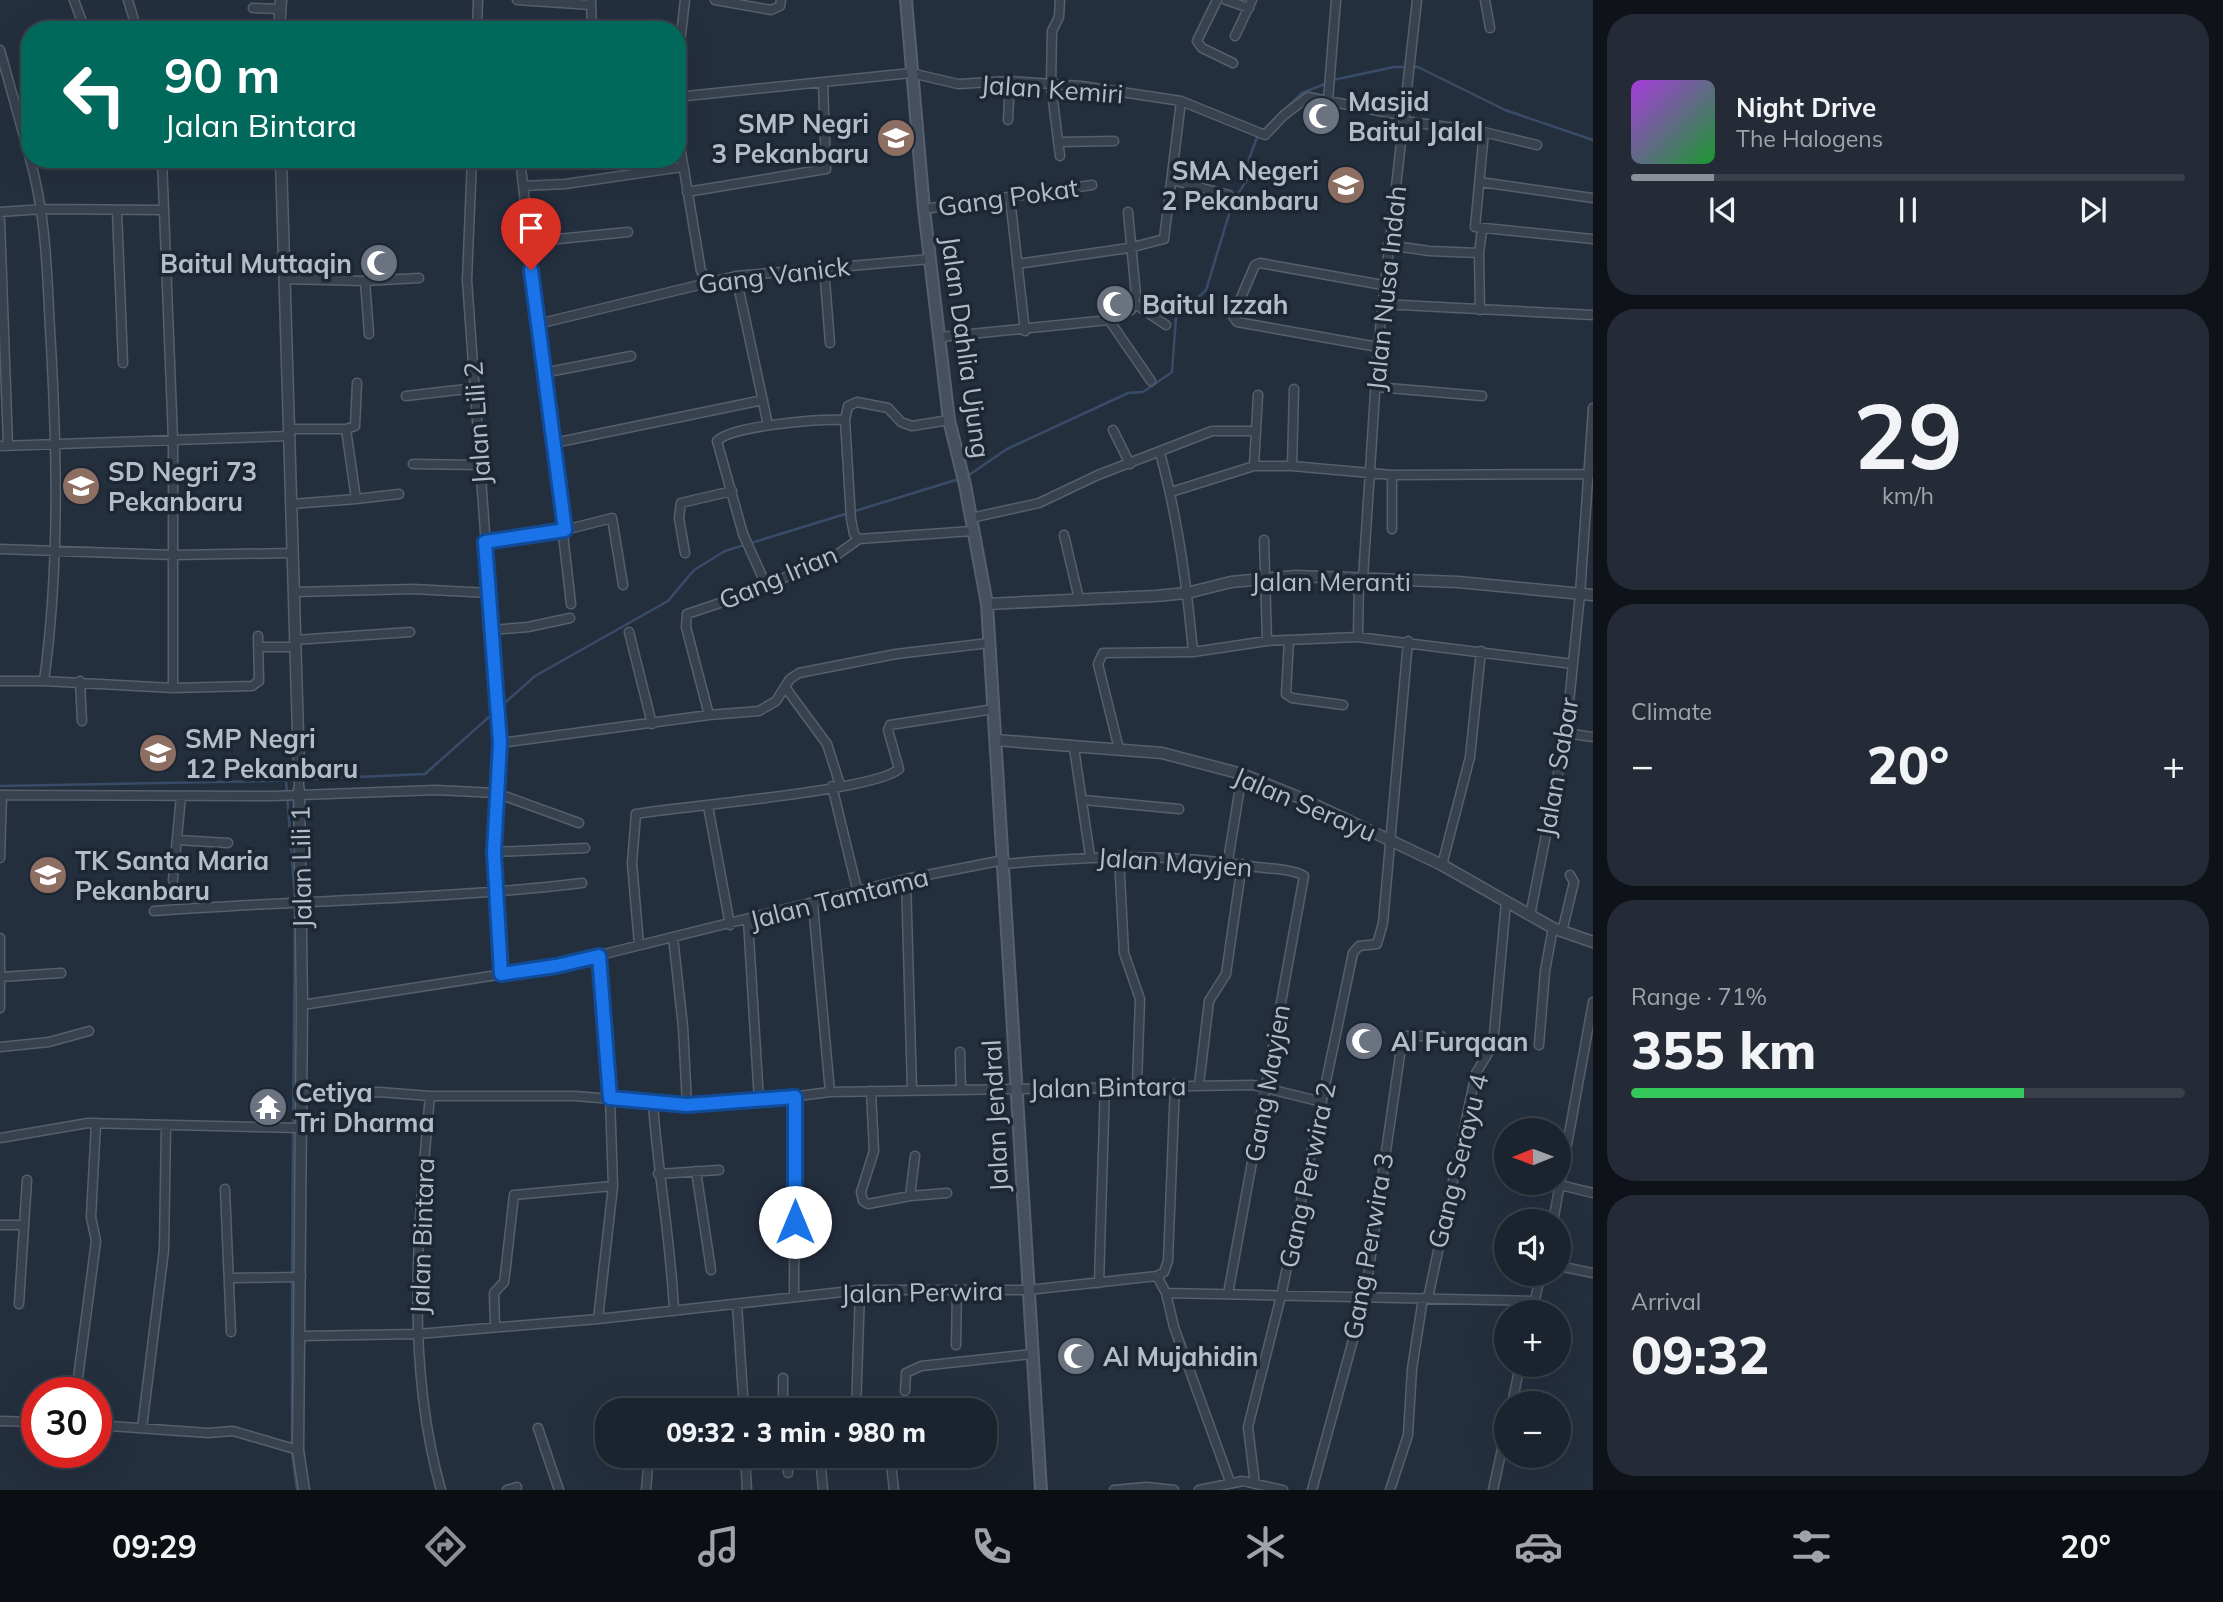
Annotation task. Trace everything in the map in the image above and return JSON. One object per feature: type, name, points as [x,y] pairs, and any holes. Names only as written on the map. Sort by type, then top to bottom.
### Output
[{"type":"main road","name":"Jalan Dahlia Ujung","points":[[906,0],[924,209],[949,420],[965,485],[987,604],[995,740]]},
{"type":"main road","name":"Jalan Jendral","points":[[995,740],[1041,1490]]},
{"type":"street","points":[[74,0],[82,21]]},
{"type":"street","points":[[128,0],[135,21]]},
{"type":"street","points":[[477,21],[478,0]]},
{"type":"street","points":[[517,0],[591,3],[592,21]]},
{"type":"street","points":[[683,21],[685,0]]},
{"type":"street","points":[[715,0],[771,10],[780,6],[781,0]]},
{"type":"street","name":"Gang Pokat","points":[[1059,156],[1051,85],[1052,31],[1059,17],[1060,0]]},
{"type":"street","points":[[1217,0],[1197,41],[1202,48],[1233,63]]},
{"type":"street","points":[[1226,0],[1251,4],[1235,36]]},
{"type":"street","points":[[1328,101],[1336,0]]},
{"type":"street","name":"Jalan Nusa Indah","points":[[1358,637],[1383,285],[1405,119],[1417,0]]},
{"type":"street","points":[[1486,0],[1490,28]]},
{"type":"street","points":[[253,8],[280,5]]},
{"type":"street","points":[[0,50],[21,126]]},
{"type":"street","name":"Jalan Kemiri","points":[[686,96],[911,73],[958,84],[1010,81],[1181,101],[1265,135],[1307,98],[1405,119],[1484,132],[1537,145]]},
{"type":"street","points":[[1008,120],[1010,81]]},
{"type":"street","points":[[687,192],[827,169],[822,82]]},
{"type":"street","points":[[1017,264],[1129,248],[1164,239],[1181,101]]},
{"type":"street","points":[[1484,132],[1475,228],[1593,239]]},
{"type":"street","name":"Gang Pokat","points":[[1059,142],[1114,141]]},
{"type":"street","points":[[32,168],[43,209],[57,444],[51,635],[44,681]]},
{"type":"street","points":[[162,168],[173,440],[173,688]]},
{"type":"street","name":"Jalan Lili 1","points":[[281,168],[299,768],[297,793],[302,1005],[298,1128],[301,1336],[297,1450],[304,1490]]},
{"type":"street","name":"Jalan Lili 2","points":[[471,168],[467,280],[500,743]]},
{"type":"street","points":[[521,168],[543,373],[565,530],[571,604]]},
{"type":"street","points":[[523,186],[565,184],[675,168]]},
{"type":"street","points":[[682,168],[701,271],[709,281]]},
{"type":"street","points":[[1172,180],[1229,195]]},
{"type":"street","points":[[1480,182],[1593,198]]},
{"type":"street","name":"Gang Pokat","points":[[924,209],[1091,185]]},
{"type":"street","points":[[1010,198],[1025,331]]},
{"type":"street","points":[[0,212],[43,209],[164,210]]},
{"type":"street","points":[[117,211],[123,363]]},
{"type":"street","points":[[1128,212],[1135,304],[1166,326]]},
{"type":"street","points":[[0,220],[4,446],[173,440],[346,429],[357,422],[357,383]]},
{"type":"street","points":[[1480,310],[1479,253],[1482,230]]},
{"type":"street","points":[[528,242],[628,232]]},
{"type":"street","points":[[1388,245],[1429,251],[1479,253]]},
{"type":"street","name":"Gang Vanick","points":[[538,324],[736,276],[930,258]]},
{"type":"street","points":[[1378,347],[1237,322],[1233,316],[1257,263],[1383,285]]},
{"type":"street","points":[[824,268],[830,343]]},
{"type":"street","points":[[736,276],[768,425]]},
{"type":"street","points":[[284,279],[365,281],[419,278]]},
{"type":"street","points":[[365,281],[369,334]]},
{"type":"street","points":[[940,337],[1025,331],[1109,320],[1125,314],[1135,304]]},
{"type":"street","points":[[1382,304],[1593,315]]},
{"type":"street","points":[[1109,320],[1151,381]]},
{"type":"street","points":[[543,373],[631,356]]},
{"type":"street","points":[[1376,387],[1482,396]]},
{"type":"street","points":[[406,396],[475,388]]},
{"type":"street","points":[[1292,466],[1294,389]]},
{"type":"street","points":[[1254,466],[1258,396]]},
{"type":"street","points":[[554,443],[763,400]]},
{"type":"street","points":[[859,539],[854,534],[851,519],[845,420],[848,406],[858,402],[888,408],[905,425],[949,420]]},
{"type":"street","name":"Jalan Sabar","points":[[1530,916],[1566,733],[1590,474],[1593,408]]},
{"type":"street","points":[[766,585],[743,534],[717,445],[719,439],[768,425],[845,420]]},
{"type":"street","points":[[346,429],[356,499]]},
{"type":"street","points":[[1113,430],[1130,464]]},
{"type":"street","points":[[971,517],[1039,503],[1212,431],[1256,431]]},
{"type":"street","points":[[1160,453],[1171,492],[1193,652]]},
{"type":"street","points":[[413,464],[480,465]]},
{"type":"street","points":[[1171,492],[1254,466],[1292,466],[1392,475],[1590,474]]},
{"type":"street","points":[[1392,475],[1392,529]]},
{"type":"street","points":[[685,553],[679,510],[681,503],[732,491]]},
{"type":"street","points":[[292,504],[398,494]]},
{"type":"street","points":[[485,542],[565,530],[612,518],[623,585]]},
{"type":"street","name":"Gang Irian","points":[[709,715],[686,627],[686,615],[838,554],[859,539],[972,531]]},
{"type":"street","points":[[1063,535],[1079,599]]},
{"type":"street","points":[[1264,540],[1266,642]]},
{"type":"street","points":[[0,549],[174,555],[293,553]]},
{"type":"street","name":"Jalan Meranti","points":[[987,604],[1187,593],[1231,582],[1266,579],[1361,578],[1458,582],[1593,595]]},
{"type":"street","points":[[294,592],[413,589],[489,593]]},
{"type":"street","points":[[491,630],[528,627],[570,618]]},
{"type":"street","points":[[260,647],[410,632]]},
{"type":"street","points":[[629,632],[652,724]]},
{"type":"street","points":[[0,681],[80,681],[173,688],[252,686],[259,681],[258,636]]},
{"type":"street","points":[[1119,749],[1098,657],[1103,653],[1193,652],[1266,642],[1358,637],[1408,641],[1573,664]]},
{"type":"street","points":[[1289,640],[1286,694],[1292,698],[1343,705]]},
{"type":"street","points":[[1392,842],[1408,641]]},
{"type":"street","points":[[501,974],[494,852],[500,743],[709,715],[759,711],[776,701],[799,673],[896,654],[989,643]]},
{"type":"street","points":[[1442,866],[1470,757],[1481,651]]},
{"type":"street","points":[[80,681],[82,721]]},
{"type":"street","points":[[785,687],[827,744],[858,892]]},
{"type":"street","points":[[639,945],[632,863],[635,815],[836,786],[897,771],[899,764],[888,730],[890,725],[994,709]]},
{"type":"street","points":[[1566,733],[1593,737]]},
{"type":"street","name":"Jalan Serayu","points":[[995,740],[1162,753],[1242,775],[1442,866],[1558,930],[1593,942]]},
{"type":"street","points":[[1074,748],[1084,800],[1090,856]]},
{"type":"street","points":[[1228,861],[1242,775]]},
{"type":"street","points":[[0,858],[1,795],[273,796],[297,793],[436,790],[496,793],[579,823]]},
{"type":"street","points":[[173,880],[181,796]]},
{"type":"street","name":"Jalan Mayjen","points":[[1084,800],[1179,809]]},
{"type":"street","points":[[708,806],[730,925]]},
{"type":"street","points":[[177,841],[228,843]]},
{"type":"street","name":"Gang Perwira 2","points":[[1255,1484],[1248,1427],[1281,1296],[1353,953],[1359,946],[1377,944],[1380,937],[1392,842]]},
{"type":"street","points":[[494,852],[584,848]]},
{"type":"street","name":"Jalan Mayjen","points":[[1004,862],[1090,856],[1160,856],[1228,861],[1303,874]]},
{"type":"street","points":[[1119,856],[1124,953],[1140,999],[1138,1084]]},
{"type":"street","name":"Jalan Tamtama","points":[[302,1005],[556,966],[813,905],[906,879],[1004,862]]},
{"type":"street","points":[[1199,1085],[1209,1001],[1226,974],[1242,864]]},
{"type":"street","name":"Gang Mayjen","points":[[1228,1294],[1305,880],[1303,874]]},
{"type":"street","points":[[1539,1045],[1545,971],[1574,882],[1570,875]]},
{"type":"street","points":[[906,879],[912,1090]]},
{"type":"street","points":[[154,911],[301,900],[496,894],[582,883]]},
{"type":"street","name":"Gang Serayu 4","points":[[1390,1490],[1408,1435],[1410,1381],[1476,1073],[1493,1045],[1506,902]]},
{"type":"street","points":[[813,905],[830,1091]]},
{"type":"street","points":[[748,920],[759,1101]]},
{"type":"street","points":[[673,937],[683,1027],[687,1105]]},
{"type":"street","points":[[0,938],[0,1008]]},
{"type":"street","points":[[598,1319],[612,1186],[610,1098],[599,956]]},
{"type":"street","points":[[0,977],[61,972]]},
{"type":"street","points":[[1572,1118],[1593,1002]]},
{"type":"street","points":[[0,1047],[49,1042],[89,1031]]},
{"type":"street","name":"Gang Perwira 3","points":[[1312,1490],[1365,1296],[1402,1041],[1405,1036],[1414,1034],[1441,1036]]},
{"type":"street","points":[[960,1052],[961,1090]]},
{"type":"street","points":[[1175,1084],[1168,1261],[1164,1272],[1157,1276],[1166,1293],[1174,1327],[1230,1482]]},
{"type":"street","name":"Jalan Bintara","points":[[301,1095],[379,1092],[430,1096],[610,1098],[687,1105],[759,1101],[830,1091],[1175,1084],[1266,1087],[1322,1102]]},
{"type":"street","points":[[1099,1283],[1105,1085]]},
{"type":"street","points":[[871,1091],[874,1151],[861,1198],[868,1205],[910,1196],[947,1193]]},
{"type":"street","name":"Jalan Bintara","points":[[430,1096],[420,1202],[418,1334],[428,1440],[438,1489]]},
{"type":"street","points":[[794,1296],[795,1097]]},
{"type":"street","points":[[653,1104],[659,1174],[672,1262],[674,1311]]},
{"type":"street","points":[[0,1138],[96,1123],[298,1128]]},
{"type":"street","points":[[78,1377],[96,1241],[91,1217],[96,1123]]},
{"type":"street","points":[[142,1428],[164,1251],[166,1126]]},
{"type":"street","points":[[910,1196],[915,1156]]},
{"type":"street","points":[[659,1174],[719,1170]]},
{"type":"street","points":[[696,1171],[711,1270]]},
{"type":"street","points":[[19,1304],[27,1180]]},
{"type":"street","points":[[495,1327],[494,1293],[504,1282],[514,1195],[612,1186]]},
{"type":"street","points":[[1572,1188],[1593,1193]]},
{"type":"street","points":[[225,1189],[231,1332]]},
{"type":"street","points":[[0,1225],[23,1225]]},
{"type":"street","points":[[1571,1268],[1593,1273]]},
{"type":"street","name":"Jalan Perwira","points":[[301,1336],[418,1334],[598,1319],[860,1290],[1028,1290],[1157,1276]]},
{"type":"street","points":[[229,1278],[299,1277]]},
{"type":"street","points":[[856,1398],[860,1290]]},
{"type":"street","points":[[956,1345],[957,1290]]},
{"type":"street","points":[[1166,1293],[1499,1300]]},
{"type":"street","points":[[737,1304],[743,1398]]},
{"type":"street","points":[[905,1391],[906,1373],[921,1366],[1032,1354]]},
{"type":"street","points":[[783,1378],[783,1398]]},
{"type":"street","points":[[0,1421],[21,1422]]},
{"type":"street","points":[[112,1426],[233,1431],[297,1450]]},
{"type":"street","points":[[538,1428],[559,1490]]},
{"type":"street","points":[[646,1490],[648,1468]]},
{"type":"street","points":[[746,1468],[747,1490]]},
{"type":"street","points":[[788,1468],[788,1473]]},
{"type":"street","points":[[821,1468],[823,1490]]},
{"type":"street","points":[[891,1468],[894,1490]]},
{"type":"street","points":[[1493,1490],[1498,1468]]},
{"type":"street","points":[[1199,1490],[1230,1482],[1283,1490]]},
{"type":"street","points":[[507,1490],[517,1487]]},
{"type":"street","points":[[1114,1490],[1147,1487],[1174,1490]]},
{"type":"waterway","points":[[1333,80],[1394,67],[1418,67],[1505,110],[1593,140]]},
{"type":"waterway","points":[[1263,130],[1302,93],[1327,83]]},
{"type":"waterway","points":[[966,477],[1007,449],[1128,393],[1143,392],[1172,372],[1176,318],[1206,290],[1233,201],[1247,180],[1249,159],[1258,135]]},
{"type":"waterway","points":[[0,786],[269,781],[425,774],[535,676],[668,601],[694,570],[725,551],[959,479]]},
{"type":"waterway","points":[[286,780],[295,899]]},
{"type":"waterway","points":[[292,1274],[295,906]]},
{"type":"waterway","points":[[292,1280],[292,1445]]},
{"type":"waterway","points":[[292,1452],[297,1490]]},
{"type":"place","name":"Masjid Baitul Jalal","points":[[1321,116]]},
{"type":"place","name":"SMP Negri 3 Pekanbaru","points":[[896,138]]},
{"type":"place","name":"SMA Negeri 2 Pekanbaru","points":[[1346,185]]},
{"type":"place","name":"Baitul Muttaqin","points":[[379,263]]},
{"type":"place","name":"Baitul Izzah","points":[[1115,304]]},
{"type":"place","name":"SD Negri 73 Pekanbaru","points":[[81,486]]},
{"type":"place","name":"SMP Negri 12 Pekanbaru","points":[[158,753]]},
{"type":"place","name":"TK Santa Maria Pekanbaru","points":[[48,875]]},
{"type":"place","name":"Al Furqaan","points":[[1364,1041]]},
{"type":"place","name":"Cetiya Tri Dharma","points":[[268,1107]]},
{"type":"place","name":"Al Mujahidin","points":[[1076,1356]]},
{"type":"route","points":[[531,270],[565,530],[485,542],[500,743],[494,852],[501,974],[599,956],[610,1098],[687,1105],[795,1097],[795,1222]]}]
